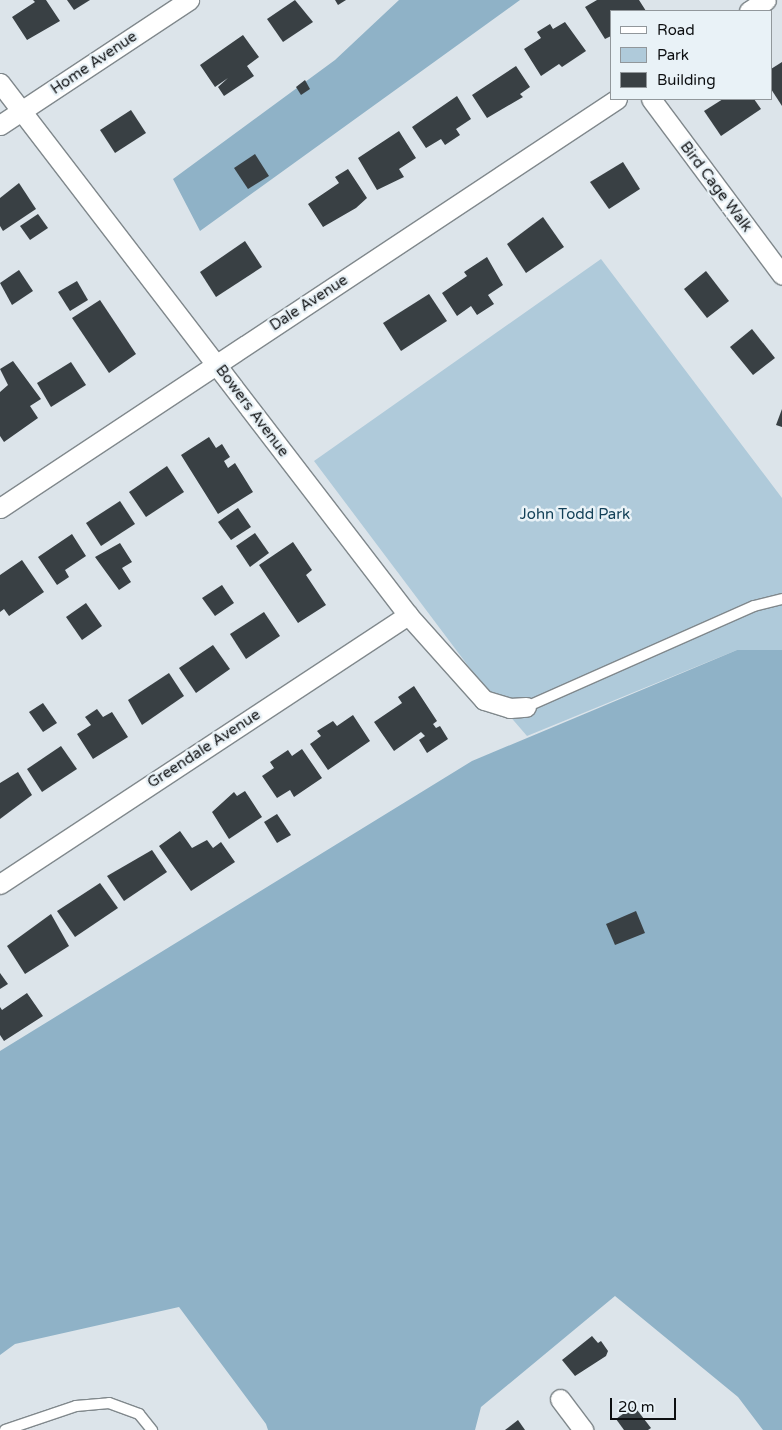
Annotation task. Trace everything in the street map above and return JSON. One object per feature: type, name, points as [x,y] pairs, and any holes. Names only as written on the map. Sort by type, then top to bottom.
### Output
[{"type":"street","name":"Home Avenue","points":[[0,126],[189,0]]},
{"type":"street","points":[[751,10],[766,0]]},
{"type":"street","name":"Bowers Avenue","points":[[0,83],[408,615],[484,700],[510,708],[526,708]]},
{"type":"street","name":"Dale Avenue","points":[[0,508],[615,100]]},
{"type":"street","name":"Bird Cage Walk","points":[[651,100],[782,275]]},
{"type":"street","name":"Greendale Avenue","points":[[0,884],[408,615]]},
{"type":"street","points":[[560,1399],[583,1430]]},
{"type":"lane","points":[[526,708],[745,610],[782,599]]},
{"type":"lane","points":[[5,1430],[76,1406],[109,1403],[139,1414],[152,1430]]},
{"type":"green space","name":"John Todd Park","points":[[601,259],[782,498],[782,650],[737,650],[527,736],[478,679],[314,461]]},
{"type":"shaded area","points":[[399,0],[520,0],[200,231],[173,179],[335,60]]},
{"type":"shaded area","points":[[737,650],[782,650],[782,1430],[763,1430],[738,1397],[615,1296],[481,1407],[475,1430],[268,1430],[266,1424],[179,1307],[15,1344],[0,1355],[0,1051],[472,761]]},
{"type":"building","points":[[33,0],[46,0],[60,21],[27,40],[12,17],[35,2]]},
{"type":"building","points":[[67,0],[90,0],[74,10]]},
{"type":"building","points":[[295,0],[313,22],[283,42],[267,19]]},
{"type":"building","points":[[335,0],[346,0],[338,5]]},
{"type":"building","points":[[597,0],[639,0],[645,10],[610,10],[610,36],[605,39],[585,7]]},
{"type":"building","points":[[565,22],[586,51],[562,67],[559,64],[541,76],[524,49],[541,38],[537,32],[550,24],[553,29]]},
{"type":"building","points":[[243,35],[259,57],[247,66],[254,76],[224,96],[218,87],[228,78],[215,87],[200,65]]},
{"type":"building","points":[[782,62],[782,106],[772,91],[772,68]]},
{"type":"building","points":[[516,66],[530,87],[520,94],[523,97],[487,118],[472,95]]},
{"type":"building","points":[[305,80],[310,89],[301,95],[296,87]]},
{"type":"building","points":[[457,96],[471,119],[456,129],[460,135],[445,145],[441,139],[426,148],[412,127]]},
{"type":"building","points":[[721,100],[755,100],[761,109],[721,136],[704,111]]},
{"type":"building","points":[[131,110],[146,133],[115,153],[100,130]]},
{"type":"building","points":[[399,131],[416,158],[399,169],[404,177],[377,190],[358,158]]},
{"type":"building","points":[[255,154],[269,176],[248,189],[234,168]]},
{"type":"building","points":[[623,162],[640,189],[609,209],[590,182]]},
{"type":"building","points":[[348,169],[367,198],[356,208],[323,227],[308,204],[339,183],[335,177]]},
{"type":"building","points":[[19,183],[36,209],[3,231],[0,226],[0,198]]},
{"type":"building","points":[[38,214],[48,228],[30,240],[20,226]]},
{"type":"building","points":[[543,217],[564,247],[526,273],[507,244]]},
{"type":"building","points":[[245,241],[262,267],[216,297],[200,272]]},
{"type":"building","points":[[487,257],[503,285],[488,295],[494,304],[477,315],[471,306],[457,316],[442,293],[467,276],[464,272]]},
{"type":"building","points":[[19,270],[33,291],[12,305],[0,283]]},
{"type":"building","points":[[706,271],[729,301],[707,318],[684,289]]},
{"type":"building","points":[[77,281],[88,300],[70,311],[58,292]]},
{"type":"building","points":[[429,294],[447,321],[401,351],[383,323]]},
{"type":"building","points":[[100,300],[136,354],[109,373],[72,318]]},
{"type":"building","points":[[752,329],[775,358],[753,375],[730,347]]},
{"type":"building","points":[[13,361],[41,399],[30,406],[38,418],[4,442],[0,436],[0,392],[8,385],[0,369]]},
{"type":"building","points":[[71,362],[86,385],[51,407],[37,383]]},
{"type":"building","points":[[782,409],[782,427],[776,425]]},
{"type":"building","points":[[209,437],[216,448],[222,444],[230,457],[224,461],[228,468],[235,463],[253,492],[218,514],[181,455]]},
{"type":"building","points":[[167,466],[184,492],[146,517],[129,492]]},
{"type":"building","points":[[120,501],[135,524],[101,546],[86,523]]},
{"type":"building","points":[[238,508],[251,527],[231,540],[218,522]]},
{"type":"building","points":[[255,533],[269,553],[250,567],[236,546]]},
{"type":"building","points":[[72,534],[86,556],[65,570],[69,577],[57,585],[38,557]]},
{"type":"building","points":[[293,542],[312,570],[306,575],[326,605],[298,623],[259,565]]},
{"type":"building","points":[[120,543],[132,562],[122,568],[131,582],[119,590],[95,557]]},
{"type":"building","points":[[22,560],[44,592],[9,616],[4,609],[0,612],[0,575]]},
{"type":"building","points":[[222,585],[234,603],[215,616],[202,598]]},
{"type":"building","points":[[86,603],[102,626],[82,640],[66,617]]},
{"type":"building","points":[[264,612],[280,636],[246,659],[230,634]]},
{"type":"building","points":[[213,645],[230,669],[196,693],[179,668]]},
{"type":"building","points":[[169,673],[184,696],[142,725],[128,700]]},
{"type":"building","points":[[414,686],[437,721],[433,724],[436,728],[440,726],[448,739],[427,753],[419,740],[425,736],[421,732],[394,751],[374,722],[402,703],[398,697]]},
{"type":"building","points":[[43,703],[57,723],[43,732],[29,712]]},
{"type":"building","points":[[97,709],[103,717],[112,712],[128,737],[93,759],[77,734],[91,725],[85,717]]},
{"type":"building","points":[[353,715],[370,741],[328,770],[310,744],[321,736],[317,731],[333,721],[337,726]]},
{"type":"building","points":[[61,746],[77,769],[42,792],[27,769]]},
{"type":"building","points":[[302,749],[322,778],[294,797],[290,790],[277,798],[262,776],[274,768],[270,762],[288,750],[292,756]]},
{"type":"building","points":[[18,772],[32,795],[0,819],[0,783]]},
{"type":"building","points":[[245,791],[262,817],[229,839],[212,812],[234,792],[237,796]]},
{"type":"building","points":[[277,814],[291,835],[277,843],[264,822]]},
{"type":"building","points":[[180,831],[192,848],[207,840],[213,848],[221,842],[235,862],[191,891],[159,846]]},
{"type":"building","points":[[152,850],[167,872],[124,901],[107,876]]},
{"type":"building","points":[[100,883],[118,908],[75,937],[57,911]]},
{"type":"building","points":[[636,911],[645,933],[615,945],[606,924]]},
{"type":"building","points":[[51,914],[69,946],[25,974],[7,946]]},
{"type":"building","points":[[0,973],[8,984],[0,989]]},
{"type":"building","points":[[27,993],[43,1016],[4,1041],[0,1035],[0,1007],[2,1010]]},
{"type":"building","points":[[592,1336],[598,1343],[601,1341],[608,1351],[606,1356],[575,1376],[562,1360]]},
{"type":"building","points":[[634,1406],[651,1428],[648,1430],[624,1430],[616,1419]]},
{"type":"building","points":[[518,1420],[525,1430],[505,1430]]}]
